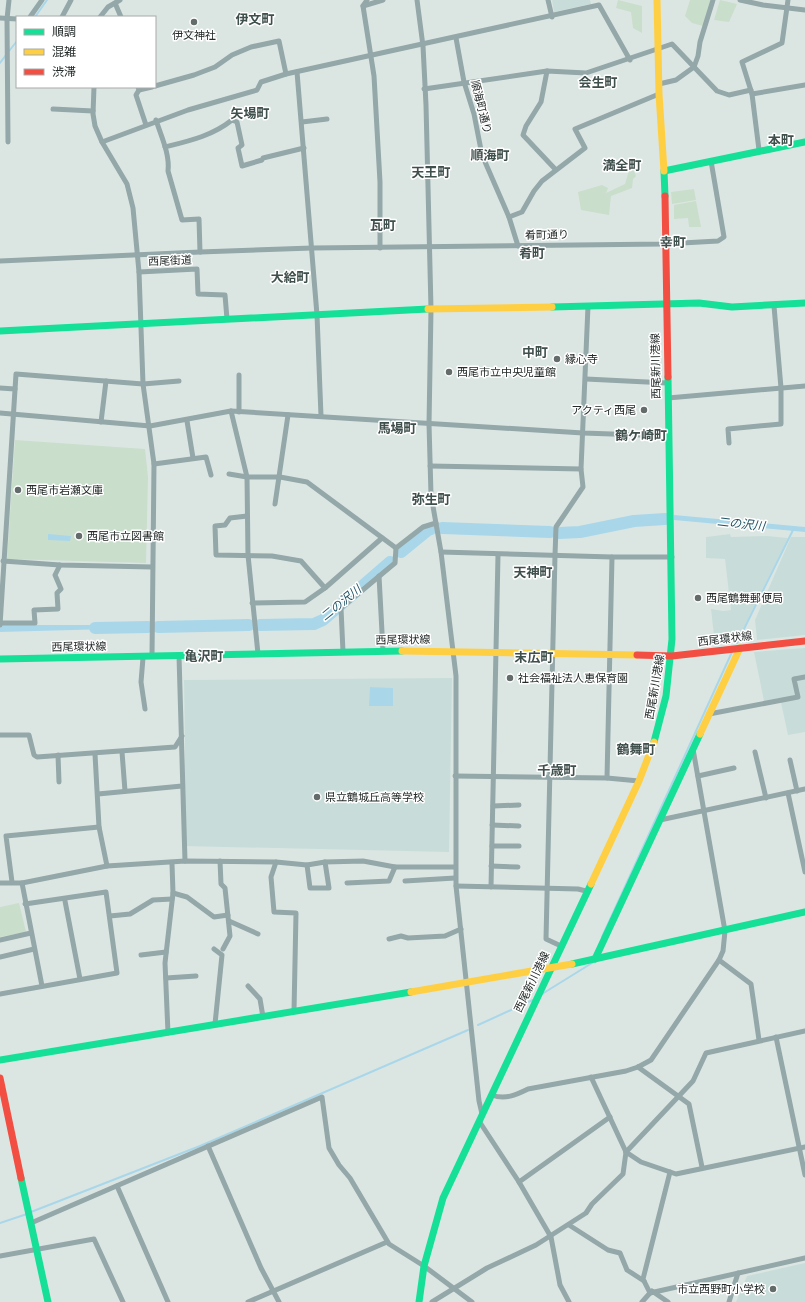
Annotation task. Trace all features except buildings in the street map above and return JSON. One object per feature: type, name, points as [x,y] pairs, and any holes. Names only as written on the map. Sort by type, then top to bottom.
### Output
[{"type":"street","points":[[8,142],[7,19],[9,0]]},
{"type":"street","points":[[31,16],[42,0]]},
{"type":"street","points":[[63,16],[72,0]]},
{"type":"street","points":[[367,0],[363,6],[374,76],[380,182],[380,248]]},
{"type":"street","points":[[363,6],[381,0]]},
{"type":"street","points":[[417,0],[423,46],[426,105],[431,309],[429,424],[430,466],[456,676],[455,878],[479,1101],[481,1118],[551,1236],[560,1285],[568,1302]]},
{"type":"street","points":[[548,0],[552,17]]},
{"type":"street","name":"西尾新川港線","points":[[419,1302],[424,1266],[443,1198],[638,781],[656,738],[666,699],[672,656],[672,557],[664,244],[664,171],[659,94],[657,0]]},
{"type":"street","points":[[659,84],[676,80],[694,67],[713,0]]},
{"type":"street","points":[[740,0],[805,10]]},
{"type":"street","points":[[759,150],[752,92],[742,62],[782,43],[788,0]]},
{"type":"street","points":[[101,16],[117,1],[121,16]]},
{"type":"street","points":[[102,142],[156,120],[212,102],[257,90],[261,82],[286,74],[423,46],[599,5],[630,60]]},
{"type":"street","points":[[0,18],[16,19]]},
{"type":"street","name":"順海町通り","points":[[456,38],[464,82],[474,114],[482,155],[509,216],[518,246]]},
{"type":"street","points":[[156,86],[215,67],[232,55],[251,48],[279,41],[286,74]]},
{"type":"street","points":[[424,89],[547,71],[586,73],[630,60],[672,44],[716,91],[722,94],[729,95],[805,85]]},
{"type":"street","points":[[547,71],[541,102],[526,126],[524,135],[556,170]]},
{"type":"street","points":[[297,72],[317,314],[321,416]]},
{"type":"street","points":[[94,88],[93,111],[95,126],[102,142],[130,192],[133,208],[139,272],[143,384],[150,426],[154,464],[152,656]]},
{"type":"street","points":[[139,88],[136,95],[146,125]]},
{"type":"street","points":[[509,216],[522,212],[538,186],[585,148],[575,129],[659,94]]},
{"type":"street","points":[[53,109],[93,111]]},
{"type":"street","points":[[302,122],[327,119]]},
{"type":"street","points":[[156,120],[165,147],[169,164],[168,171],[182,220],[199,220],[200,252]]},
{"type":"street","points":[[165,147],[209,134],[222,128],[232,120],[236,122],[242,146],[238,148],[242,166],[262,160],[262,158],[304,148]]},
{"type":"street","points":[[664,171],[759,150],[805,142]]},
{"type":"street","name":"肴町通り","points":[[0,261],[137,254],[312,248],[429,248],[664,244],[718,240],[724,237],[711,161]]},
{"type":"street","name":"西尾街道","points":[[139,272],[198,269],[198,294],[225,295],[227,320]]},
{"type":"street","points":[[0,331],[431,309],[666,303],[699,303],[732,307],[774,306],[805,303]]},
{"type":"street","points":[[561,946],[546,939],[556,527],[583,487],[581,469],[588,306]]},
{"type":"street","points":[[729,443],[728,428],[782,424],[781,388],[774,306]]},
{"type":"street","points":[[60,565],[55,575],[60,590],[57,593],[58,609],[34,610],[35,623],[0,624],[16,374],[143,384],[179,381]]},
{"type":"street","points":[[238,375],[239,412]]},
{"type":"street","points":[[586,380],[667,383]]},
{"type":"street","points":[[101,422],[106,381]]},
{"type":"street","points":[[668,398],[805,386]]},
{"type":"street","points":[[0,388],[15,389]]},
{"type":"street","points":[[231,412],[247,477],[248,555],[258,654]]},
{"type":"street","points":[[0,414],[150,426],[231,412],[239,412],[583,433],[668,436]]},
{"type":"street","points":[[275,504],[288,415]]},
{"type":"street","points":[[187,420],[193,458]]},
{"type":"street","points":[[154,464],[206,457],[211,475]]},
{"type":"street","points":[[430,466],[581,469]]},
{"type":"street","points":[[229,474],[247,477],[280,477],[307,482],[396,548]]},
{"type":"street","points":[[247,516],[230,518],[225,525],[215,526],[216,555],[272,556],[301,561],[325,588]]},
{"type":"street","points":[[343,652],[341,608],[395,563],[396,548],[424,527],[436,523]]},
{"type":"street","points":[[252,603],[305,602],[325,588],[382,538]]},
{"type":"street","points":[[441,552],[612,557],[672,557]]},
{"type":"street","points":[[491,887],[498,554]]},
{"type":"street","points":[[608,778],[612,557]]},
{"type":"street","points":[[3,561],[60,565],[152,567]]},
{"type":"street","points":[[378,576],[383,651]]},
{"type":"street","name":"西尾環状線","points":[[0,659],[144,658],[152,656],[383,651],[496,651],[672,656],[805,641]]},
{"type":"street","points":[[595,959],[740,648]]},
{"type":"street","points":[[179,656],[184,861]]},
{"type":"street","points":[[144,658],[141,682],[145,709]]},
{"type":"street","points":[[709,714],[798,697],[794,679],[805,677]]},
{"type":"street","points":[[0,736],[29,735],[34,755],[37,757],[175,747],[182,736]]},
{"type":"street","points":[[492,1095],[499,1098],[514,1096],[528,1089],[638,1068],[652,1060],[719,960],[723,951],[725,931],[693,749]]},
{"type":"street","points":[[122,752],[125,791]]},
{"type":"street","points":[[755,752],[766,798]]},
{"type":"street","points":[[95,754],[99,827],[106,866]]},
{"type":"street","points":[[58,755],[59,782]]},
{"type":"street","points":[[790,760],[797,791]]},
{"type":"street","points":[[698,776],[734,768]]},
{"type":"street","points":[[455,776],[608,778],[638,781]]},
{"type":"street","points":[[98,794],[182,786]]},
{"type":"street","points":[[660,820],[805,789]]},
{"type":"street","points":[[788,793],[805,872]]},
{"type":"street","points":[[493,806],[519,805]]},
{"type":"street","points":[[492,825],[519,826]]},
{"type":"street","points":[[12,882],[6,836],[99,827]]},
{"type":"street","points":[[492,846],[519,846]]},
{"type":"street","points":[[0,883],[22,882],[106,866],[184,861],[276,862],[307,865],[325,862],[363,861],[395,867],[455,867]]},
{"type":"street","points":[[220,861],[221,884],[225,888],[230,936],[223,949]]},
{"type":"street","points":[[276,862],[271,877],[274,912],[296,913],[294,1011]]},
{"type":"street","points":[[307,865],[310,888],[329,888],[325,862]]},
{"type":"street","points":[[168,1033],[166,952],[173,893],[172,864]]},
{"type":"street","points":[[491,866],[518,867]]},
{"type":"street","points":[[347,883],[389,880],[395,867]]},
{"type":"street","points":[[404,882],[455,878]]},
{"type":"street","points":[[22,882],[25,904],[42,986]]},
{"type":"street","points":[[456,886],[578,889],[586,891]]},
{"type":"street","points":[[0,994],[117,972],[106,892],[25,904]]},
{"type":"street","points":[[173,893],[187,897],[214,918],[228,918],[258,934]]},
{"type":"street","points":[[110,916],[130,914],[153,900],[172,899]]},
{"type":"street","points":[[65,901],[80,979]]},
{"type":"street","points":[[0,1060],[550,969],[805,912]]},
{"type":"street","points":[[389,939],[401,936],[408,938],[445,936],[460,929]]},
{"type":"street","points":[[0,940],[31,933]]},
{"type":"street","points":[[0,957],[34,949]]},
{"type":"street","points":[[214,949],[222,955],[215,1024]]},
{"type":"street","points":[[141,955],[166,952]]},
{"type":"street","points":[[719,960],[751,984],[759,1040]]},
{"type":"street","points":[[166,978],[196,976]]},
{"type":"street","points":[[248,986],[260,999],[263,1017]]},
{"type":"street","points":[[432,1302],[487,1268],[536,1246],[586,1213],[592,1204],[623,1174],[626,1152],[693,1081],[706,1053],[805,1031]]},
{"type":"street","points":[[776,1037],[805,1175]]},
{"type":"street","points":[[638,1068],[689,1104],[702,1167]]},
{"type":"street","points":[[591,1077],[626,1152],[641,1162],[676,1174],[702,1167],[805,1146]]},
{"type":"street","points":[[0,1078],[48,1302]]},
{"type":"street","points":[[30,1220],[116,1186],[322,1097],[329,1148],[339,1165],[350,1178],[387,1242],[424,1266],[472,1302]]},
{"type":"street","points":[[518,1182],[610,1117]]},
{"type":"street","points":[[208,1146],[261,1268],[279,1302]]},
{"type":"street","points":[[644,1281],[670,1172]]},
{"type":"street","points":[[116,1186],[168,1302]]},
{"type":"street","points":[[569,1225],[608,1250],[620,1253],[627,1270],[644,1281],[651,1292],[668,1302]]},
{"type":"street","points":[[0,1256],[94,1239],[123,1302]]},
{"type":"street","points":[[248,1302],[387,1242]]},
{"type":"street","points":[[642,1302],[651,1292],[805,1258]]},
{"type":"street","points":[[729,1302],[738,1273]]},
{"type":"shaded area","points":[[552,0],[590,0],[591,4],[554,12]]},
{"type":"shaded area","points":[[730,534],[731,537],[767,536],[788,538],[736,643],[715,644],[711,609],[723,611],[731,610],[725,559],[706,558],[706,537]]},
{"type":"shaded area","points":[[791,537],[805,537],[805,635],[757,640],[755,620]]},
{"type":"shaded area","points":[[805,648],[805,732],[788,735],[780,698],[764,701],[754,652]]},
{"type":"shaded area","name":"県立鶴城丘高等学校","points":[[452,678],[449,852],[183,846],[185,748],[184,680]]},
{"type":"shaded area","name":"市立西野町小学校","points":[[805,1263],[805,1302],[736,1302],[747,1276]]},
{"type":"green space","points":[[618,0],[642,6],[642,33],[633,28],[631,12],[616,8]]},
{"type":"green space","points":[[690,0],[711,0],[703,26],[692,23],[685,16]]},
{"type":"green space","points":[[720,0],[737,4],[729,22],[714,20]]},
{"type":"green space","points":[[631,164],[636,176],[633,179],[632,188],[611,196],[609,215],[581,210],[578,192],[602,185],[608,188],[606,193],[625,184]]},
{"type":"green space","points":[[694,189],[696,200],[672,204],[671,192]]},
{"type":"green space","points":[[696,201],[701,227],[689,227],[688,218],[674,219],[674,205]]},
{"type":"green space","points":[[15,440],[145,449],[148,477],[146,563],[7,559]]},
{"type":"green space","points":[[19,903],[26,932],[0,937],[0,907]]},
{"type":"water","name":"二の沢川","points":[[674,515],[805,527],[805,532],[674,520]]},
{"type":"water","points":[[48,534],[71,536],[70,541],[48,540]]},
{"type":"water","points":[[0,625],[112,625],[110,629],[0,632]]},
{"type":"water","points":[[370,687],[393,688],[393,706],[369,706]]},
{"type":"waterway","points":[[36,16],[47,0]]},
{"type":"waterway","points":[[9,51],[16,42]]},
{"type":"waterway","points":[[0,63],[6,55]]},
{"type":"waterway","name":"二の沢川","points":[[559,533],[580,532],[634,521],[665,519]]},
{"type":"waterway","name":"二の沢川","points":[[442,528],[550,532]]},
{"type":"waterway","name":"二の沢川","points":[[401,552],[431,529]]},
{"type":"waterway","points":[[737,643],[793,530]]},
{"type":"waterway","name":"二の沢川","points":[[260,625],[314,624],[323,620],[390,562]]},
{"type":"waterway","name":"二の沢川","points":[[158,627],[249,625]]},
{"type":"waterway","name":"二の沢川","points":[[95,628],[148,627]]},
{"type":"waterway","points":[[602,937],[732,652]]},
{"type":"waterway","points":[[542,994],[592,963]]},
{"type":"waterway","points":[[478,1025],[533,1000]]},
{"type":"waterway","points":[[31,1212],[200,1146],[468,1030]]},
{"type":"waterway","points":[[0,1223],[27,1214]]},
{"type":"traffic: fast","points":[[665,196],[664,171],[805,142]]},
{"type":"traffic: fast","points":[[552,307],[699,303],[732,307],[805,303]]},
{"type":"traffic: fast","points":[[0,331],[428,309]]},
{"type":"traffic: fast","points":[[654,742],[666,696],[672,639],[668,377]]},
{"type":"traffic: fast","points":[[0,659],[402,651]]},
{"type":"traffic: fast","points":[[595,959],[700,734]]},
{"type":"traffic: fast","points":[[419,1302],[424,1266],[443,1198],[591,884]]},
{"type":"traffic: fast","points":[[572,964],[805,912]]},
{"type":"traffic: fast","points":[[0,1060],[411,992]]},
{"type":"traffic: fast","points":[[21,1178],[48,1302]]},
{"type":"traffic: slow","points":[[657,0],[659,94],[664,171]]},
{"type":"traffic: slow","points":[[428,309],[552,307]]},
{"type":"traffic: slow","points":[[700,734],[740,648]]},
{"type":"traffic: slow","points":[[402,651],[637,655]]},
{"type":"traffic: slow","points":[[591,884],[639,781],[654,742]]},
{"type":"traffic: slow","points":[[411,992],[572,964]]},
{"type":"traffic: jam","points":[[665,196],[668,377]]},
{"type":"traffic: jam","points":[[637,655],[672,656],[805,641]]},
{"type":"traffic: jam","points":[[0,1078],[21,1178]]},
{"type":"place","name":"伊文神社","points":[[194,22]]},
{"type":"place","name":"縁心寺","points":[[557,359]]},
{"type":"place","name":"西尾市立中央児童館","points":[[449,372]]},
{"type":"place","name":"アクティ西尾","points":[[644,410]]},
{"type":"place","name":"西尾市岩瀬文庫","points":[[18,490]]},
{"type":"place","name":"西尾市立図書館","points":[[79,536]]},
{"type":"place","name":"西尾鶴舞郵便局","points":[[698,598]]},
{"type":"place","name":"社会福祉法人恵保育園","points":[[510,678]]},
{"type":"place","name":"県立鶴城丘高等学校","points":[[317,797]]},
{"type":"place","name":"市立西野町小学校","points":[[773,1289]]},
{"type":"district","name":"伊文町","points":[[255,19]]},
{"type":"district","name":"会生町","points":[[598,82]]},
{"type":"district","name":"矢場町","points":[[250,113]]},
{"type":"district","name":"本町","points":[[781,140]]},
{"type":"district","name":"順海町","points":[[490,155]]},
{"type":"district","name":"満全町","points":[[622,165]]},
{"type":"district","name":"天王町","points":[[431,172]]},
{"type":"district","name":"瓦町","points":[[383,225]]},
{"type":"district","name":"幸町","points":[[673,242]]},
{"type":"district","name":"肴町","points":[[532,253]]},
{"type":"district","name":"大給町","points":[[290,277]]},
{"type":"district","name":"中町","points":[[535,352]]},
{"type":"district","name":"馬場町","points":[[397,428]]},
{"type":"district","name":"鶴ケ崎町","points":[[641,435]]},
{"type":"district","name":"弥生町","points":[[431,499]]},
{"type":"district","name":"天神町","points":[[533,572]]},
{"type":"district","name":"亀沢町","points":[[204,656]]},
{"type":"district","name":"末広町","points":[[534,657]]},
{"type":"district","name":"鶴舞町","points":[[636,749]]},
{"type":"district","name":"千歳町","points":[[557,770]]}]
